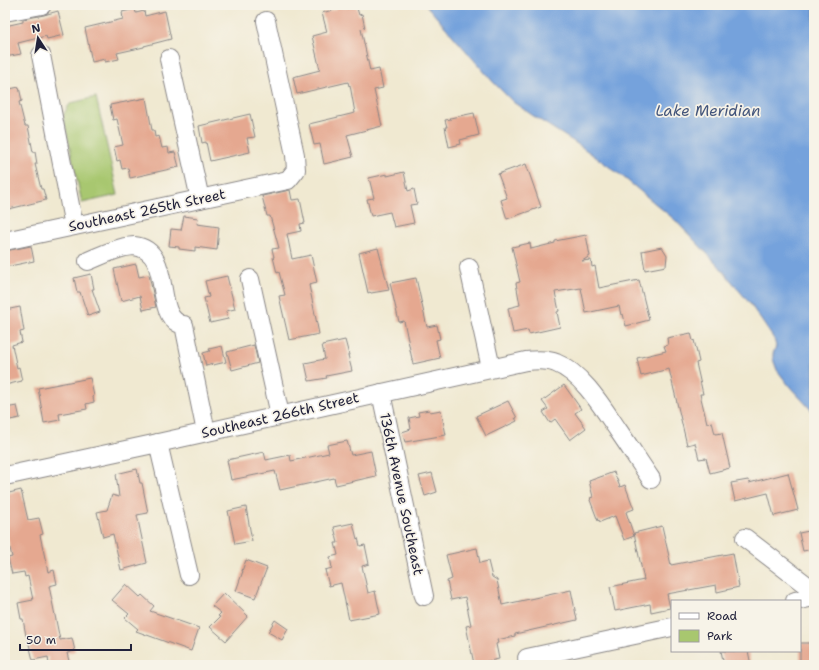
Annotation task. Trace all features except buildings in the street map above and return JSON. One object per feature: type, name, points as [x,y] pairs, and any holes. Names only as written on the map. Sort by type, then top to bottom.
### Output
[{"type":"street","points":[[5,12],[42,5]]},
{"type":"street","name":"Southeast 265th Street","points":[[5,241],[288,180],[296,170],[295,155],[266,21]]},
{"type":"street","points":[[40,55],[74,226]]},
{"type":"street","points":[[169,59],[200,199]]},
{"type":"street","points":[[88,261],[114,250],[133,246],[146,249],[153,255],[158,268],[167,308],[172,318],[178,323],[184,325],[206,432]]},
{"type":"street","points":[[469,268],[491,368]]},
{"type":"street","points":[[250,279],[280,415]]},
{"type":"street","name":"Southeast 266th Street","points":[[5,476],[491,368],[526,361],[542,360],[556,362],[572,372],[584,383],[602,405],[651,479]]},
{"type":"street","name":"136th Avenue Southeast","points":[[381,393],[424,596]]},
{"type":"street","points":[[158,443],[189,575]]},
{"type":"street","points":[[745,538],[814,591]]},
{"type":"street","points":[[800,600],[814,597]]},
{"type":"street","points":[[527,658],[671,627]]},
{"type":"green space","points":[[96,97],[118,195],[82,203],[63,116],[71,103]]},
{"type":"water","name":"Lake Meridian","points":[[426,5],[814,5],[814,413],[790,387],[777,370],[773,359],[776,346],[774,339],[751,305],[719,266],[675,220],[622,176],[579,145],[513,102],[494,83]]}]
